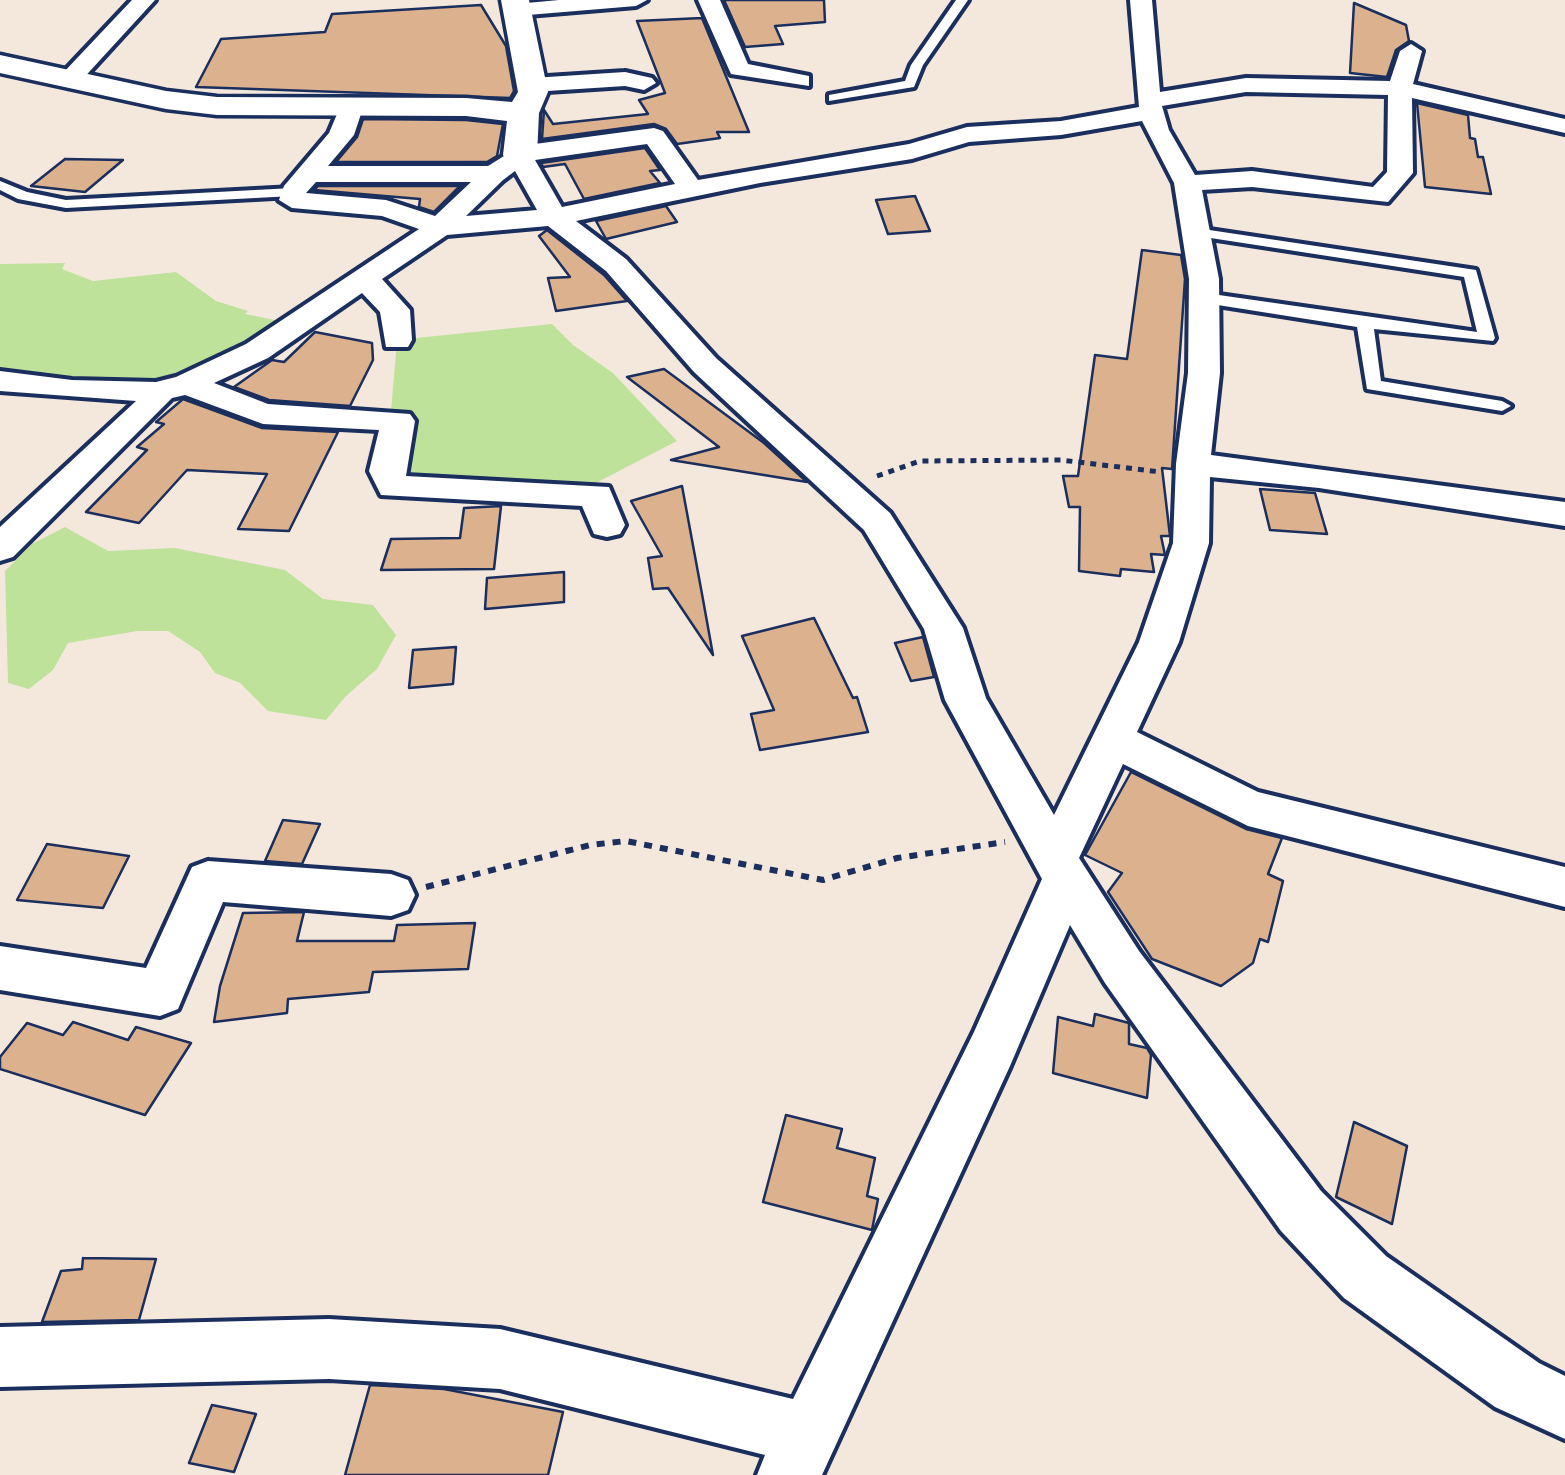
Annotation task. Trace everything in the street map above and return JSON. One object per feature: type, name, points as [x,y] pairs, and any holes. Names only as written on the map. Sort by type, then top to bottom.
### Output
[{"type":"street","points":[[71,78],[144,0]]},
{"type":"street","points":[[636,0],[516,5],[518,136],[554,217],[616,265],[706,366],[878,522],[943,628],[966,700],[1054,858],[1122,967],[1301,1211],[1365,1277],[1424,1322],[1517,1385],[1565,1408]]},
{"type":"street","points":[[709,0],[740,69],[801,81]]},
{"type":"street","points":[[0,1357],[329,1349],[500,1359],[798,1455],[992,1049],[1054,858],[1159,642],[1192,542],[1192,470],[1204,373],[1204,298],[1187,182],[1157,130],[1151,106],[1141,0]]},
{"type":"street","points":[[1187,182],[1252,179],[1379,196],[1400,173],[1400,88],[1411,51]]},
{"type":"street","points":[[0,64],[166,100],[217,106],[466,107],[518,136]]},
{"type":"street","points":[[0,548],[172,388],[257,351],[440,228],[518,136],[624,80],[644,83]]},
{"type":"street","points":[[352,106],[341,135],[300,183],[292,200],[386,208],[440,228],[554,217],[912,151],[967,134],[1061,128],[1246,85],[1400,88],[1565,126]]},
{"type":"street","points":[[300,183],[518,136],[654,136],[690,189]]},
{"type":"street","points":[[364,278],[394,310],[397,340]]},
{"type":"street","points":[[0,381],[72,390],[172,388],[263,414],[398,421],[386,470],[392,487],[596,495],[607,526]]},
{"type":"street","points":[[1192,470],[1319,477],[1565,514]]},
{"type":"street","points":[[1113,739],[1248,808],[1565,887]]},
{"type":"street","points":[[0,968],[160,993],[208,881],[391,895]]},
{"type":"lane","points":[[833,98],[910,84],[917,64],[962,0]]},
{"type":"lane","points":[[0,185],[23,196],[66,204],[300,183]]},
{"type":"lane","points":[[1196,232],[1471,273],[1488,338],[1204,298]]},
{"type":"lane","points":[[1365,322],[1373,385],[1502,406]]},
{"type":"path","points":[[841,490],[920,461],[1061,460],[1192,470]]},
{"type":"path","points":[[391,895],[590,845],[626,840],[824,880],[897,858],[1054,858]]},
{"type":"green space","points":[[65,263],[62,269],[93,281],[176,272],[216,301],[248,311],[245,314],[290,323],[158,389],[0,380],[0,264]]},
{"type":"green space","points":[[552,324],[573,345],[613,373],[677,441],[588,487],[436,490],[386,471],[397,340]]},
{"type":"green space","points":[[65,527],[108,551],[175,548],[285,570],[323,599],[373,605],[396,635],[377,669],[326,720],[268,711],[240,683],[215,673],[200,652],[168,631],[137,631],[68,643],[53,670],[29,689],[8,683],[5,571],[32,544]]},
{"type":"building","points":[[724,0],[824,0],[825,22],[775,26],[783,44],[745,47]]},
{"type":"building","points":[[1354,3],[1406,25],[1409,41],[1396,50],[1387,77],[1350,73]]},
{"type":"building","points":[[481,5],[506,46],[514,91],[510,98],[196,87],[221,39],[325,32],[332,14]]},
{"type":"building","points":[[702,18],[749,132],[717,132],[720,138],[677,144],[666,129],[654,124],[542,139],[544,110],[553,124],[648,114],[639,100],[665,93],[637,21]]},
{"type":"building","points":[[1417,103],[1468,115],[1470,138],[1475,139],[1478,157],[1483,157],[1491,194],[1425,187]]},
{"type":"building","points":[[363,119],[503,124],[497,156],[487,162],[336,162],[357,137]]},
{"type":"building","points":[[645,148],[660,170],[650,171],[660,183],[584,199],[565,164],[543,167],[541,163]]},
{"type":"building","points":[[65,159],[123,160],[85,192],[31,186]]},
{"type":"building","points":[[318,186],[460,186],[434,212],[419,207],[420,199],[314,190]]},
{"type":"building","points":[[915,196],[930,231],[888,234],[876,200]]},
{"type":"building","points":[[666,206],[677,222],[606,239],[596,221]]},
{"type":"building","points":[[547,230],[604,275],[627,301],[556,311],[548,278],[570,277],[539,236]]},
{"type":"building","points":[[1142,250],[1181,255],[1185,279],[1172,469],[1162,468],[1170,536],[1161,536],[1165,555],[1151,554],[1154,572],[1121,569],[1120,576],[1079,571],[1080,507],[1069,507],[1063,476],[1078,476],[1095,355],[1127,359]]},
{"type":"building","points":[[315,332],[372,343],[373,360],[350,406],[269,400],[234,387],[272,360],[284,362]]},
{"type":"building","points":[[664,369],[764,443],[807,482],[671,460],[719,447],[627,377]]},
{"type":"building","points":[[183,399],[262,428],[338,432],[289,531],[238,529],[267,474],[187,470],[139,523],[86,512],[147,450],[137,447],[164,424],[156,422]]},
{"type":"building","points":[[682,486],[713,655],[668,588],[653,589],[648,558],[662,556],[631,501]]},
{"type":"building","points":[[1260,489],[1315,493],[1327,534],[1270,530]]},
{"type":"building","points":[[501,506],[494,569],[381,570],[391,539],[460,538],[464,508]]},
{"type":"building","points":[[564,572],[564,602],[485,609],[487,578]]},
{"type":"building","points":[[814,618],[853,698],[857,697],[868,732],[760,750],[751,714],[774,710],[742,636]]},
{"type":"building","points":[[923,637],[934,677],[911,681],[895,643]]},
{"type":"building","points":[[456,647],[453,684],[409,688],[413,650]]},
{"type":"building","points":[[1131,772],[1246,829],[1282,838],[1268,874],[1283,881],[1268,942],[1260,939],[1253,963],[1221,986],[1152,959],[1108,892],[1122,873],[1085,855]]},
{"type":"building","points":[[283,820],[320,824],[302,864],[265,861]]},
{"type":"building","points":[[47,844],[129,856],[103,908],[17,900]]},
{"type":"building","points":[[304,912],[297,941],[394,941],[397,925],[475,923],[468,969],[373,972],[369,992],[288,999],[287,1013],[214,1022],[220,986],[243,913]]},
{"type":"building","points":[[1095,1014],[1129,1023],[1129,1044],[1147,1048],[1151,1055],[1147,1098],[1053,1073],[1058,1017],[1093,1026]]},
{"type":"building","points":[[73,1022],[128,1040],[136,1027],[191,1043],[145,1115],[0,1069],[0,1057],[27,1023],[63,1035]]},
{"type":"building","points":[[786,1115],[842,1129],[837,1148],[875,1158],[867,1196],[878,1199],[872,1230],[763,1202]]},
{"type":"building","points":[[1354,1122],[1407,1146],[1392,1224],[1336,1197]]},
{"type":"building","points":[[83,1258],[156,1259],[139,1320],[42,1322],[61,1271],[82,1269]]},
{"type":"building","points":[[370,1385],[444,1389],[563,1412],[548,1475],[345,1475]]},
{"type":"building","points":[[212,1405],[256,1414],[234,1472],[189,1463]]}]
